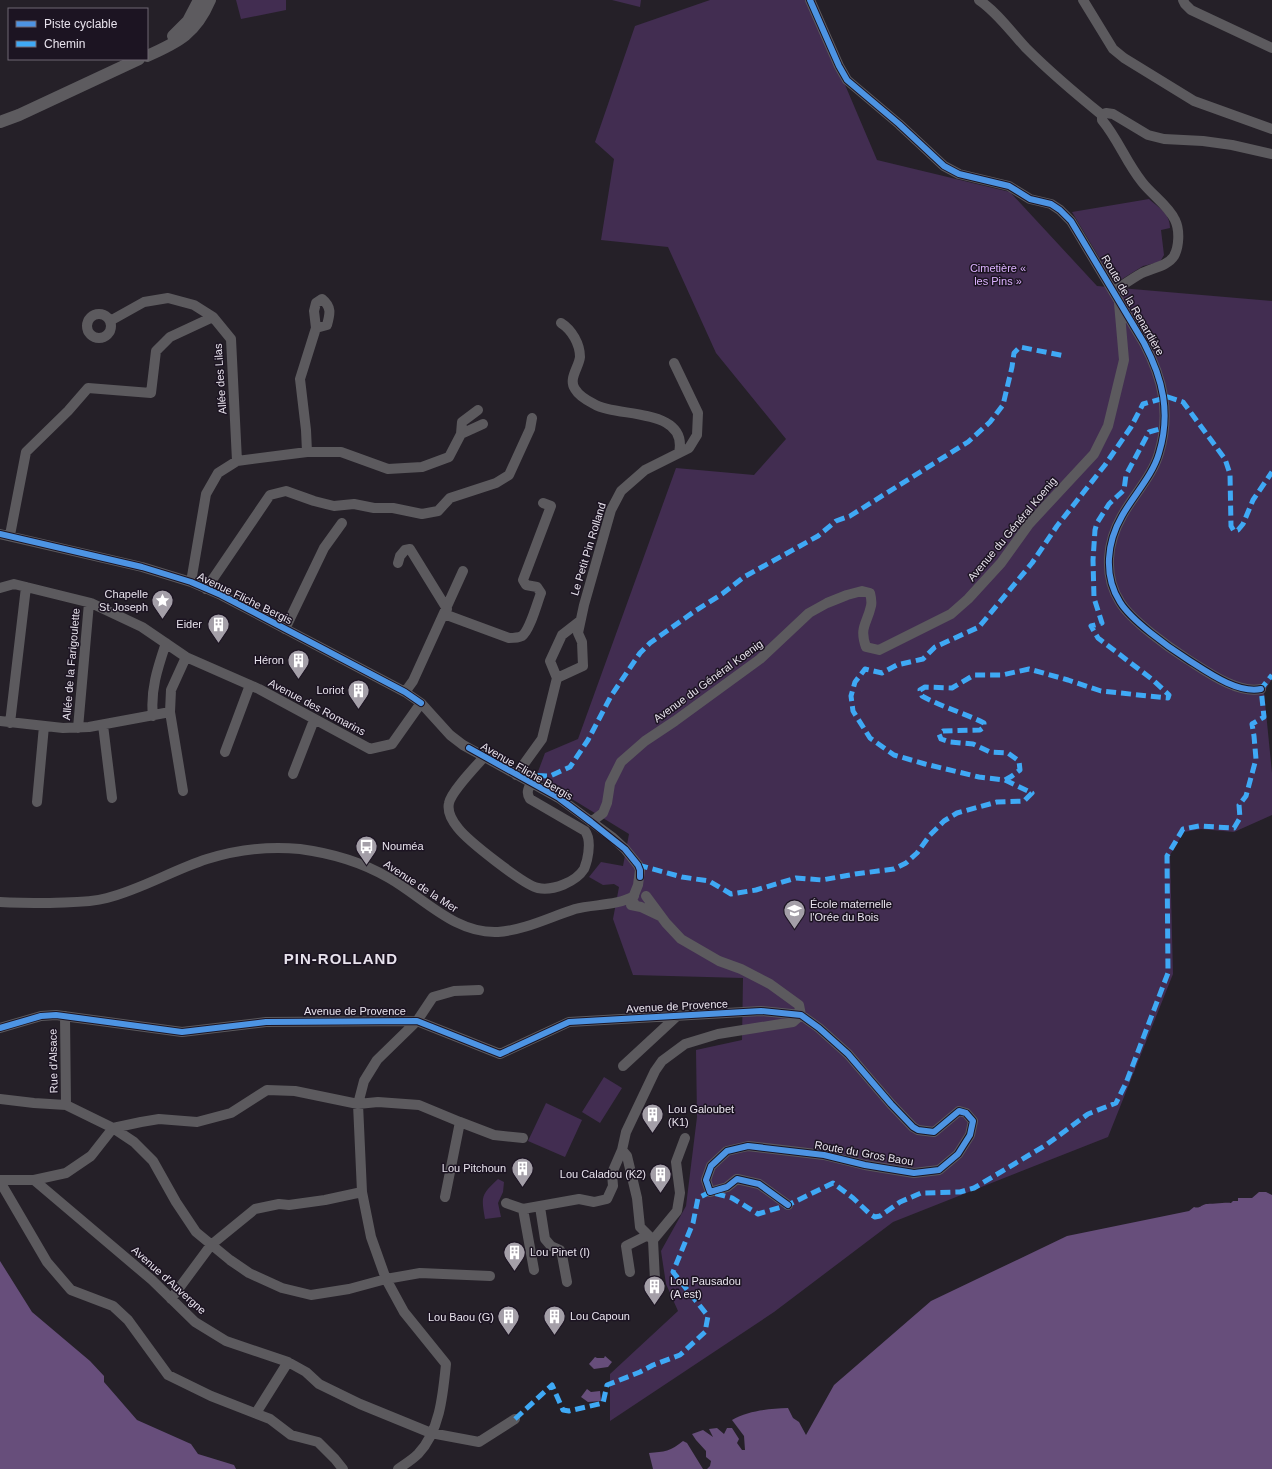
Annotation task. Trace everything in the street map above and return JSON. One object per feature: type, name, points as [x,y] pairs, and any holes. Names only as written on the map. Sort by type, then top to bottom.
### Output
[{"type":"main road","points":[[148,48],[171,37],[181,30],[188,21],[199,0]]},
{"type":"main road","points":[[148,56],[187,35],[198,23],[210,0]]},
{"type":"main road","points":[[0,116],[16,111],[124,60]]},
{"type":"main road","points":[[0,122],[19,115],[137,60]]},
{"type":"street","name":"Route de la Renardière","points":[[810,0],[839,66],[851,85],[899,124],[930,154],[949,169],[967,177],[1009,186],[1030,199],[1051,204],[1060,210],[1071,221],[1155,363],[1164,398],[1165,415],[1157,458],[1122,515],[1113,537],[1108,561],[1114,590],[1120,602],[1134,618],[1180,654],[1204,670],[1232,685],[1250,690],[1261,689]]},
{"type":"street","points":[[979,0],[988,7],[1026,48],[1053,74],[1102,115],[1102,120],[1112,132],[1131,167],[1152,194],[1171,212],[1176,222],[1178,234],[1174,256],[1168,262],[1144,272],[1116,295]]},
{"type":"street","points":[[1083,0],[1113,49],[1124,58],[1189,99],[1272,129]]},
{"type":"street","points":[[1183,0],[1191,10],[1272,48]]},
{"type":"street","points":[[1102,115],[1106,113],[1112,114],[1148,135],[1164,139],[1203,141],[1272,154]]},
{"type":"street","name":"Avenue du Général Koenig","points":[[591,822],[603,813],[607,803],[610,784],[622,762],[645,741],[760,659],[809,613],[827,603],[862,591],[870,593],[872,604],[864,624],[862,637],[866,647],[879,650],[951,614],[968,599],[1001,563],[1029,524],[1094,454],[1108,426],[1124,360],[1116,295]]},
{"type":"street","name":"Allée des Lilas","points":[[110,321],[144,302],[168,298],[194,305],[213,317],[231,339],[237,462]]},
{"type":"street","points":[[5,534],[26,452],[68,411],[88,388],[151,393],[156,351],[170,337],[213,317]]},
{"type":"street","points":[[561,323],[572,334],[579,350],[580,358],[573,384],[575,390],[584,398],[599,407],[639,414],[665,422],[676,431],[679,437],[679,453]]},
{"type":"street","points":[[307,452],[300,379],[316,328]]},
{"type":"street","name":"Le Petit Pin Rolland","points":[[557,678],[583,666],[582,642],[578,633],[580,620],[611,510],[621,491],[645,470],[689,448],[697,435],[698,413],[674,363]]},
{"type":"street","points":[[191,582],[206,494],[218,473],[237,462],[307,452],[341,452],[388,469],[422,467],[449,457],[461,434],[462,422],[478,410]]},
{"type":"street","points":[[206,589],[270,495],[286,491],[334,506],[354,504],[374,508],[393,508],[422,514],[438,511],[450,498],[496,483],[509,475],[530,429],[532,418]]},
{"type":"street","points":[[461,434],[483,424]]},
{"type":"street","points":[[398,563],[400,556],[405,550],[410,549],[446,612],[509,638],[517,638],[522,636],[527,629],[541,593],[538,587],[526,585],[523,580],[551,506],[542,503]]},
{"type":"street","points":[[285,629],[324,548],[342,523]]},
{"type":"street","name":"Avenue Fliche Bergis","points":[[5,534],[142,567],[191,582],[405,692],[421,703],[450,735],[463,745],[559,798],[625,849],[638,865],[640,870],[640,895]]},
{"type":"street","points":[[405,692],[413,682],[446,612],[463,571]]},
{"type":"street","name":"Avenue des Romarins","points":[[0,588],[14,584],[89,603],[142,627],[186,657],[250,685],[370,749],[392,744],[421,703]]},
{"type":"street","points":[[26,587],[5,722],[63,728],[78,728],[103,725],[170,712]]},
{"type":"street","name":"Allée de la Farigoulette","points":[[78,728],[89,603]]},
{"type":"street","points":[[516,775],[542,738],[557,678],[550,661],[562,635],[580,620]]},
{"type":"street","points":[[153,716],[151,701],[156,672],[166,643]]},
{"type":"street","points":[[183,791],[170,712],[171,690],[186,657]]},
{"type":"street","points":[[225,752],[250,685]]},
{"type":"street","points":[[293,774],[314,720]]},
{"type":"street","points":[[103,725],[112,798]]},
{"type":"street","points":[[37,802],[44,726]]},
{"type":"street","points":[[484,757],[454,793],[449,803],[449,811],[452,819],[458,829],[467,837],[497,862],[529,885],[538,888],[551,888],[577,877],[584,869],[588,855],[588,835],[585,831],[530,800],[528,789],[531,783]]},
{"type":"street","name":"Avenue de la Mer","points":[[0,902],[82,903],[107,898],[206,860],[229,853],[272,848],[299,849],[322,853],[366,866],[406,888],[454,922],[483,931],[498,932],[513,930],[576,909],[592,905],[619,902],[640,895]]},
{"type":"street","points":[[506,1203],[523,1209],[578,1199],[594,1202],[607,1199],[613,1186],[612,1173],[622,1150],[626,1132],[655,1071],[662,1061],[685,1044],[718,1034],[793,1022],[801,1015],[799,1005],[770,984],[741,969],[719,961],[681,939],[660,916],[640,895],[632,900],[638,907],[660,916]]},
{"type":"street","name":"Avenue de la Mer","points":[[619,902],[638,907]]},
{"type":"street","points":[[398,1469],[418,1454],[431,1433],[442,1404],[446,1364],[404,1312],[386,1279],[371,1237],[362,1192],[358,1104],[364,1081],[377,1060],[417,1021],[433,997],[454,991],[479,990]]},
{"type":"street","name":"Avenue de Provence","points":[[0,1028],[41,1016],[56,1015],[182,1032],[266,1022],[417,1021],[500,1054],[569,1022],[761,1011],[801,1015]]},
{"type":"street","name":"Route du Gros Baou","points":[[788,1205],[759,1184],[737,1179],[727,1187],[710,1192],[706,1180],[712,1166],[727,1151],[748,1146],[824,1155],[865,1165],[914,1173],[939,1170],[958,1154],[970,1135],[973,1121],[966,1112],[959,1111],[934,1132],[918,1130],[913,1127],[848,1054],[819,1028],[801,1015]]},
{"type":"street","name":"Rue d'Alsace","points":[[65,1016],[66,1105]]},
{"type":"street","points":[[623,1066],[677,1016]]},
{"type":"street","points":[[344,1469],[318,1442],[291,1435],[270,1419],[211,1396],[168,1375],[128,1320],[113,1306],[71,1290],[47,1262],[2,1185],[1,1180],[34,1180],[66,1173],[91,1156],[113,1128],[159,1119],[197,1122],[231,1113],[267,1090],[295,1091],[358,1104],[378,1102],[419,1105],[494,1135],[523,1138]]},
{"type":"street","points":[[0,1099],[66,1105],[113,1128],[134,1142],[153,1161],[176,1202],[196,1232],[249,1273],[282,1288],[311,1295],[349,1289],[386,1279],[420,1273],[490,1276]]},
{"type":"street","points":[[445,1197],[460,1122]]},
{"type":"street","points":[[630,1272],[626,1246],[650,1238],[677,1211],[680,1193],[676,1162],[685,1138]]},
{"type":"street","points":[[622,1150],[627,1156],[638,1198],[640,1226],[650,1238],[655,1280]]},
{"type":"street","name":"Avenue d'Auvergne","points":[[34,1180],[123,1254],[195,1322],[226,1341],[288,1362],[306,1372],[319,1384],[360,1404],[431,1433],[479,1442],[515,1419]]},
{"type":"street","points":[[171,1299],[211,1245],[255,1209],[278,1204],[289,1205],[325,1200],[362,1192]]},
{"type":"street","points":[[540,1207],[545,1239],[551,1246],[560,1250],[567,1282]]},
{"type":"street","points":[[523,1209],[534,1270]]},
{"type":"street","points":[[256,1413],[288,1362]]},
{"type":"green space","points":[[236,0],[286,0],[286,10],[241,19]]},
{"type":"green space","points":[[612,0],[641,0],[640,7]]},
{"type":"green space","name":"Cimetière « les Pins »","points":[[710,0],[809,0],[877,160],[1010,192],[1097,286],[1272,301],[1272,679],[1264,692],[1272,773],[1272,815],[1234,832],[1201,829],[1184,832],[1170,855],[1173,974],[1108,1137],[893,1222],[774,1312],[610,1421],[610,1374],[678,1311],[666,1284],[661,1251],[686,1206],[697,1117],[696,1050],[742,1040],[743,978],[633,975],[613,919],[619,887],[614,884],[603,885],[589,877],[601,862],[623,866],[629,834],[536,777],[545,753],[578,739],[676,468],[754,475],[786,439],[716,353],[668,247],[601,240],[614,159],[595,142],[635,26]]},
{"type":"green space","points":[[1149,199],[1163,211],[1170,223],[1170,228],[1161,230],[1164,255],[1160,262],[1143,266],[1119,281],[1115,281],[1112,279],[1072,212]]},
{"type":"green space","points":[[604,1077],[622,1088],[600,1123],[582,1112]]},
{"type":"green space","points":[[546,1103],[582,1120],[565,1157],[528,1141]]},
{"type":"green space","points":[[498,1179],[504,1182],[503,1192],[498,1203],[501,1217],[485,1219],[483,1205],[484,1196],[488,1189]]},
{"type":"shaded area","points":[[1259,1192],[1266,1192],[1272,1195],[1272,1469],[707,1469],[710,1466],[711,1461],[706,1457],[706,1451],[692,1434],[703,1430],[713,1437],[709,1429],[717,1428],[724,1434],[727,1428],[732,1428],[739,1439],[737,1443],[742,1450],[745,1450],[744,1436],[732,1420],[752,1412],[788,1408],[793,1418],[799,1422],[806,1435],[834,1385],[931,1301],[1067,1236],[1189,1211],[1194,1207],[1199,1207],[1206,1204],[1231,1203],[1233,1201],[1238,1201],[1238,1198],[1252,1198]]},
{"type":"shaded area","points":[[0,1261],[32,1312],[90,1361],[104,1376],[104,1382],[137,1420],[191,1444],[198,1454],[234,1465],[236,1469],[0,1469]]},
{"type":"shaded area","points":[[605,1356],[612,1362],[608,1367],[594,1369],[589,1364],[595,1357],[604,1358]]},
{"type":"shaded area","points":[[587,1389],[591,1392],[600,1391],[601,1401],[588,1402],[581,1397]]},
{"type":"shaded area","points":[[683,1441],[687,1443],[703,1469],[653,1469],[649,1453],[667,1450],[675,1447]]},
{"type":"marked path","points":[[522,775],[550,776],[570,767],[588,740],[611,696],[640,653],[650,643],[722,594],[744,577],[818,536],[836,521],[850,516],[968,442],[990,422],[1003,405],[1014,353],[1020,347],[1065,356]]},
{"type":"marked path","points":[[638,865],[682,877],[709,881],[731,894],[756,890],[796,878],[822,880],[894,869],[906,863],[917,853],[930,835],[944,821],[957,813],[997,802],[1024,801],[1032,793],[1005,780],[979,777],[894,755],[870,738],[853,711],[851,696],[855,682],[865,669],[882,673],[897,665],[923,659],[935,647],[979,627],[1032,563],[1057,526],[1105,465],[1131,427],[1143,404],[1168,397],[1183,402],[1225,459],[1230,474],[1231,526],[1234,531],[1238,530],[1243,524],[1253,500],[1272,472]]},
{"type":"marked path","points":[[1005,780],[1020,770],[1019,761],[1008,753],[990,752],[973,744],[950,742],[941,739],[939,734],[943,731],[980,730],[984,727],[984,723],[922,696],[920,690],[925,687],[952,688],[974,675],[1002,675],[1029,669],[1101,691],[1168,698],[1169,695],[1153,680],[1098,638],[1091,626],[1102,623],[1094,598],[1093,560],[1095,530],[1097,523],[1109,504],[1124,490],[1126,475],[1149,432],[1163,428]]},
{"type":"marked path","points":[[515,1419],[552,1385],[563,1410],[569,1411],[603,1403],[607,1385],[680,1355],[705,1332],[708,1316],[673,1272],[693,1223],[698,1198],[710,1192],[732,1198],[758,1214],[788,1205],[833,1183],[853,1198],[870,1214],[875,1217],[880,1216],[900,1202],[921,1193],[960,1192],[974,1188],[1046,1145],[1088,1114],[1116,1103],[1126,1083],[1168,973],[1167,856],[1183,829],[1199,826],[1234,828],[1240,818],[1239,805],[1246,796],[1256,759],[1252,724],[1264,717],[1261,689],[1272,675]]},
{"type":"cycle path","points":[[810,0],[839,66],[847,80],[899,124],[944,166],[959,174],[1009,186],[1030,199],[1051,204],[1060,210],[1071,221],[1151,356],[1160,383],[1165,410],[1163,438],[1156,461],[1148,477],[1122,516],[1113,537],[1110,548],[1109,570],[1115,592],[1120,602],[1132,617],[1150,633],[1179,654],[1212,675],[1232,685],[1252,690],[1261,689]]},
{"type":"cycle path","points":[[0,534],[142,567],[191,582],[221,595],[405,692],[421,703]]},
{"type":"cycle path","points":[[469,748],[559,798],[591,822],[625,849],[638,865],[640,877]]},
{"type":"cycle path","points":[[0,1028],[41,1016],[56,1015],[182,1032],[266,1022],[417,1021],[500,1054],[569,1022],[761,1011],[801,1015],[819,1028],[848,1054],[891,1104],[913,1127],[918,1130],[934,1132],[959,1111],[966,1113],[973,1121],[970,1135],[958,1154],[939,1170],[914,1173],[865,1165],[824,1155],[748,1146],[727,1151],[711,1166],[706,1180],[710,1192],[727,1187],[737,1179],[759,1184],[788,1205]]},
{"type":"place","name":"Chapelle St Joseph","points":[[163,620]]},
{"type":"place","name":"Eider","points":[[218,644]]},
{"type":"place","name":"Héron","points":[[299,680]]},
{"type":"place","name":"Loriot","points":[[359,710]]},
{"type":"place","name":"Nouméa","points":[[366,866]]},
{"type":"place","name":"École maternelle l'Orée du Bois","points":[[795,930]]},
{"type":"place","name":"Lou Galoubet (K1)","points":[[653,1134]]},
{"type":"place","name":"Lou Pitchoun","points":[[522,1188]]},
{"type":"place","name":"Lou Caladou (K2)","points":[[661,1194]]},
{"type":"place","name":"Lou Pinet (I)","points":[[515,1272]]},
{"type":"place","name":"Lou Pausadou (A est)","points":[[654,1306]]},
{"type":"place","name":"Lou Baou (G)","points":[[509,1336]]},
{"type":"place","name":"Lou Capoun","points":[[555,1336]]},
{"type":"district","name":"PIN-ROLLAND","points":[[341,959]]}]
